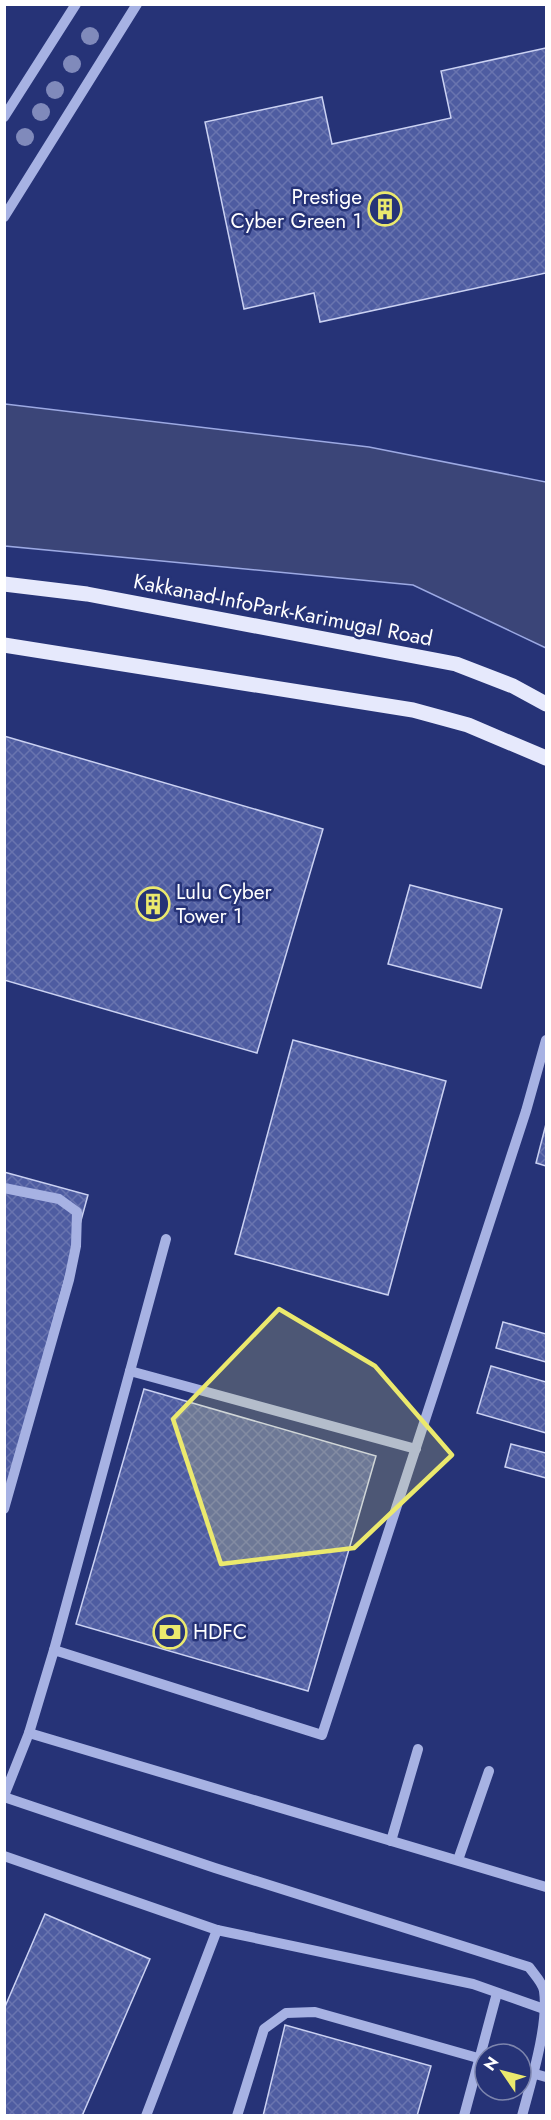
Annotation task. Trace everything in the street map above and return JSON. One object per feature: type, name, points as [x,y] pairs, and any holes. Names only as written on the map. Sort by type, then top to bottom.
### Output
[{"type":"main road","name":"Kakkanad-InfoPark-Karimugal Road","points":[[4,584],[87,594],[456,664],[513,686],[546,704]]},
{"type":"main road","points":[[4,645],[413,710],[468,725],[546,758]]},
{"type":"street","points":[[4,117],[76,4]]},
{"type":"street","points":[[4,217],[137,4]]},
{"type":"street","points":[[54,1650],[322,1735],[546,1040]]},
{"type":"street","points":[[4,1188],[59,1199],[77,1212],[76,1246],[69,1280],[4,1509]]},
{"type":"street","points":[[166,1239],[54,1650],[29,1733],[4,1797],[214,1868],[530,1967],[544,1988],[544,2009],[533,2073],[546,2077]]},
{"type":"street","points":[[130,1371],[416,1449]]},
{"type":"street","points":[[29,1733],[546,1887]]},
{"type":"street","points":[[391,1840],[418,1749]]},
{"type":"street","points":[[458,1860],[489,1771]]},
{"type":"street","points":[[4,1856],[217,1930],[472,1984],[544,2009]]},
{"type":"street","points":[[146,2115],[217,1930]]},
{"type":"street","points":[[485,2042],[497,1993]]},
{"type":"street","points":[[237,2115],[264,2029],[286,2013],[315,2012],[473,2057]]},
{"type":"street","points":[[464,2115],[473,2085]]},
{"type":"highlighted area","points":[[279,1309],[375,1366],[452,1455],[354,1548],[221,1564],[173,1419]]},
{"type":"water","points":[[5,404],[369,447],[546,482],[546,648],[413,585],[5,546]]},
{"type":"building","name":"Prestige Cyber Green 1","points":[[546,48],[546,273],[320,322],[314,293],[244,309],[205,122],[322,97],[332,144],[451,118],[441,71]]},
{"type":"building","name":"Lulu Cyber Tower 1","points":[[4,736],[323,829],[257,1053],[4,980]]},
{"type":"building","points":[[410,885],[502,909],[481,988],[388,964]]},
{"type":"building","points":[[293,1040],[446,1081],[388,1295],[235,1254]]},
{"type":"building","points":[[546,1124],[546,1166],[536,1163]]},
{"type":"building","points":[[4,1172],[88,1195],[4,1501]]},
{"type":"building","points":[[503,1322],[546,1334],[546,1362],[496,1348]]},
{"type":"building","points":[[491,1366],[546,1382],[546,1433],[477,1413]]},
{"type":"building","points":[[144,1389],[376,1456],[308,1691],[76,1624]]},
{"type":"building","points":[[511,1444],[546,1453],[546,1478],[505,1467]]},
{"type":"building","points":[[45,1914],[150,1959],[82,2116],[4,2116],[4,2009]]},
{"type":"building","points":[[285,2025],[431,2066],[417,2116],[263,2116]]},
{"type":"place","name":"Prestige Cyber Green 1","points":[[385,209]]},
{"type":"place","name":"Lulu Cyber Tower 1","points":[[153,904]]},
{"type":"place","name":"HDFC","points":[[170,1632]]}]
